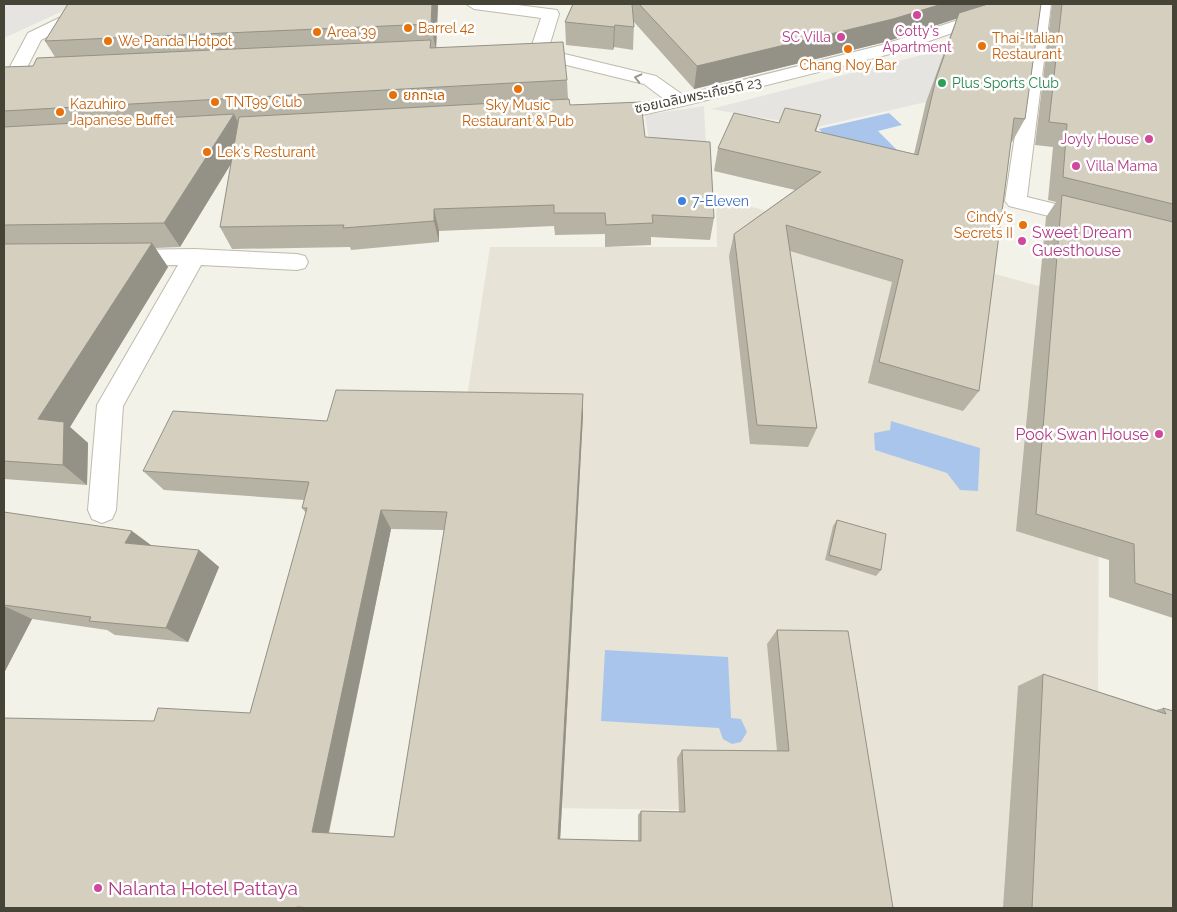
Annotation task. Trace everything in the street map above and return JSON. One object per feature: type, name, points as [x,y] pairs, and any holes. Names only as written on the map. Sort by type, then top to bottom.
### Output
[{"type":"street","points":[[4,95],[33,40],[100,4]]},
{"type":"street","points":[[474,4],[553,9],[538,53]]},
{"type":"street","name":"ซอยเฉลิมพระเกียรติ 23","points":[[582,113],[642,109],[680,101],[888,49],[1022,4]]},
{"type":"street","points":[[1043,4],[1016,201],[1108,224]]},
{"type":"street","points":[[15,33],[33,40]]},
{"type":"street","points":[[508,54],[538,53],[650,80],[680,101]]},
{"type":"street","points":[[12,78],[32,77]]},
{"type":"street","points":[[108,258],[194,257],[298,262]]},
{"type":"street","points":[[102,510],[110,405],[194,257]]},
{"type":"shaded area","points":[[8,4],[78,4],[4,38],[4,6]]},
{"type":"shaded area","points":[[953,47],[939,66],[926,102],[817,127],[711,109]]},
{"type":"shaded area","points":[[704,106],[707,164],[652,160],[645,115]]},
{"type":"shaded area","points":[[716,197],[1100,303],[1098,680],[1104,908],[777,908],[768,811],[404,806],[490,247],[717,247]]},
{"type":"water","points":[[889,113],[902,125],[878,131],[898,151],[833,145],[819,129]]},
{"type":"water","points":[[891,421],[980,448],[978,491],[960,490],[947,473],[875,450],[874,433],[890,430]]},
{"type":"water","points":[[605,650],[728,657],[731,718],[741,719],[747,732],[741,742],[732,744],[723,739],[719,728],[601,721]]},
{"type":"building","points":[[68,4],[432,4],[431,24],[45,41]]},
{"type":"building","points":[[573,4],[632,4],[634,27],[565,22]]},
{"type":"building","points":[[639,4],[942,4],[893,19],[697,66]]},
{"type":"building","points":[[988,4],[1041,4],[1025,119],[1014,118],[979,391],[879,362],[903,260],[786,225],[817,428],[757,425],[734,234],[821,172],[718,148],[734,113],[779,123],[785,108],[821,115],[815,131],[918,155],[936,79],[959,13]]},
{"type":"building","points":[[1062,4],[1173,4],[1173,204],[1063,177],[1067,124],[1049,122]]},
{"type":"building","points":[[431,40],[430,48],[563,42],[567,80],[4,111],[4,67],[33,66],[37,58]]},
{"type":"building","points":[[569,99],[570,105],[641,102],[645,137],[710,142],[714,218],[652,215],[653,223],[606,225],[605,213],[554,213],[554,205],[434,209],[434,221],[343,228],[344,225],[220,227],[239,117]]},
{"type":"building","points":[[234,114],[164,223],[4,225],[4,127]]},
{"type":"building","points":[[1062,195],[1173,222],[1173,595],[1135,583],[1134,544],[1036,514]]},
{"type":"building","points":[[152,243],[38,419],[64,422],[63,465],[4,461],[4,244]]},
{"type":"building","points":[[336,390],[583,394],[558,839],[641,841],[641,811],[685,812],[682,750],[789,751],[777,630],[848,631],[893,908],[4,908],[4,718],[154,721],[158,708],[250,713],[307,508],[302,508],[309,482],[143,471],[173,411],[327,421]],"holes":[[[381,510],[447,512],[394,837],[312,832]]]},
{"type":"building","points":[[4,512],[132,531],[125,543],[199,550],[166,628],[89,621],[91,617],[4,605]]},
{"type":"building","points":[[837,520],[886,534],[881,570],[829,555]]},
{"type":"building","points":[[1043,674],[1166,714],[1163,708],[1173,711],[1173,908],[1032,908]]},
{"type":"place","name":"Cotty's Apartment","points":[[917,15]]},
{"type":"place","name":"Barrel 42","points":[[408,28]]},
{"type":"place","name":"Area 39","points":[[317,32]]},
{"type":"place","name":"SC Villa","points":[[841,37]]},
{"type":"place","name":"We Panda Hotpot","points":[[108,41]]},
{"type":"place","name":"Thai-Italian Restaurant","points":[[982,46]]},
{"type":"place","name":"Chang Noy Bar","points":[[848,49]]},
{"type":"place","name":"Plus Sports Club","points":[[942,83]]},
{"type":"place","name":"Sky Music Restaurant & Pub","points":[[518,89]]},
{"type":"place","name":"ยกทะเล","points":[[393,95]]},
{"type":"place","name":"TNT99 Club","points":[[215,102]]},
{"type":"place","name":"Kazuhiro Japanese Buffet","points":[[60,112]]},
{"type":"place","name":"Joyly House","points":[[1149,139]]},
{"type":"place","name":"Lek's Resturant","points":[[207,152]]},
{"type":"place","name":"Villa Mama","points":[[1076,166]]},
{"type":"place","name":"7-Eleven","points":[[682,201]]},
{"type":"place","name":"Cindy's Secrets II","points":[[1023,225]]},
{"type":"place","name":"Sweet Dream Guesthouse","points":[[1022,241]]},
{"type":"place","name":"Pook Swan House","points":[[1159,434]]},
{"type":"place","name":"Nalanta Hotel Pattaya","points":[[98,888]]}]
